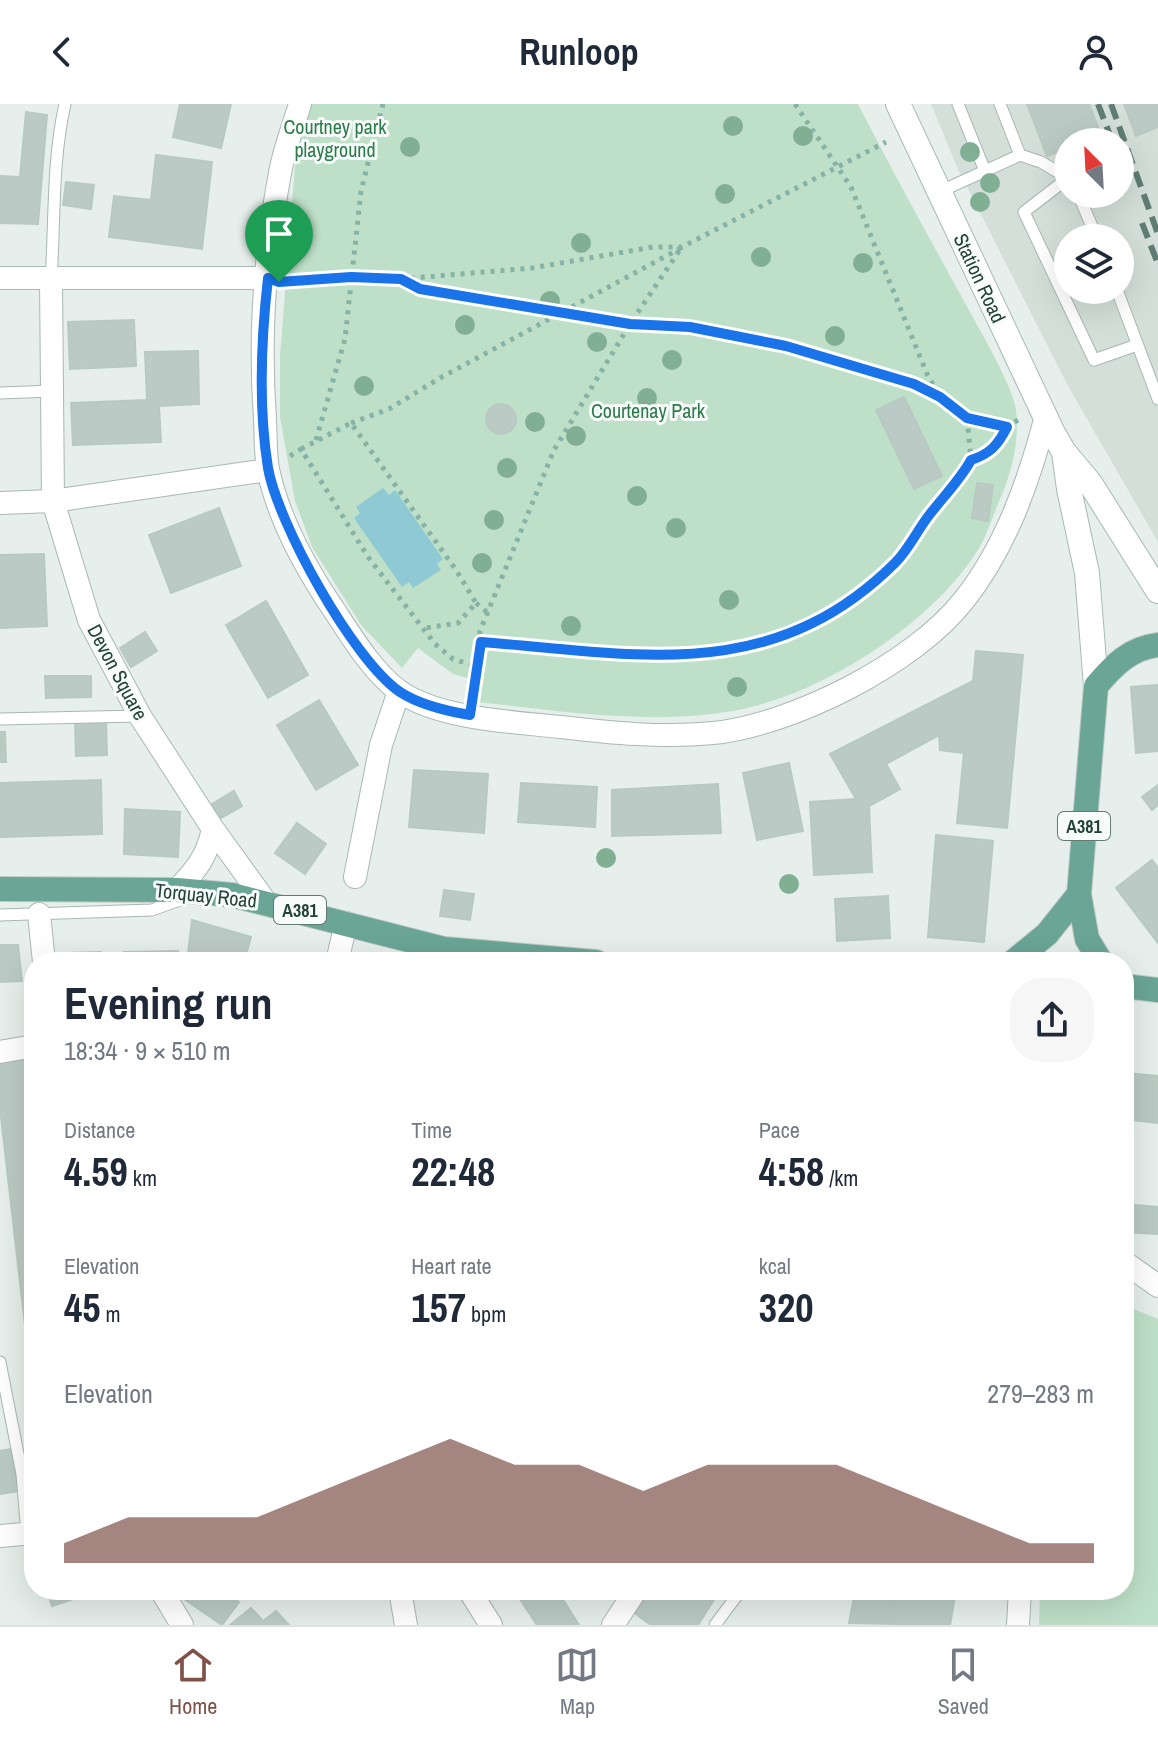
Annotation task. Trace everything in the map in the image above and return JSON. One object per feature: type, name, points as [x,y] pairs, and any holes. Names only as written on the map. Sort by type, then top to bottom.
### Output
[{"type":"main road","name":"Station Road","points":[[898,104],[939,192],[1034,417],[1090,483],[1158,591]]},
{"type":"main road","name":"Station Road","points":[[1064,452],[1087,573],[1096,686]]},
{"type":"main road","points":[[1096,686],[1117,661],[1146,646],[1158,645]]},
{"type":"main road","name":"A381","points":[[1095,952],[1087,939],[1079,894],[1096,686]]},
{"type":"main road","name":"Torquay Road","points":[[0,889],[204,892],[265,901],[444,949],[479,952]]},
{"type":"main road","points":[[1025,952],[1047,934],[1079,894]]},
{"type":"main road","points":[[1134,987],[1158,990]]},
{"type":"street","points":[[300,104],[280,170],[268,278],[261,367],[268,470],[297,549],[318,586],[373,663],[399,691],[422,703],[470,715],[602,732],[665,735],[713,733],[764,724],[843,690],[882,669],[935,630],[963,602],[1009,526],[1026,483],[1034,417]]},
{"type":"street","points":[[0,278],[268,278]]},
{"type":"street","name":"Devon Square","points":[[51,280],[53,501],[89,620],[140,716],[213,829],[265,901]]},
{"type":"street","points":[[0,503],[53,501],[268,470]]},
{"type":"street","points":[[355,877],[381,745],[399,691]]},
{"type":"street","points":[[177,890],[200,866],[208,851],[213,829]]},
{"type":"street","points":[[39,914],[43,952]]},
{"type":"street","points":[[339,952],[346,923]]},
{"type":"street","points":[[0,1052],[24,1048]]},
{"type":"street","points":[[1134,1269],[1158,1286]]},
{"type":"street","points":[[0,1536],[24,1534]]},
{"type":"street","points":[[167,1600],[182,1625]]},
{"type":"street","points":[[402,1600],[406,1625]]},
{"type":"street","points":[[475,1600],[491,1625]]},
{"type":"street","points":[[618,1623],[628,1600]]},
{"type":"street","points":[[1018,1625],[1019,1600]]},
{"type":"lane","points":[[51,280],[57,188],[56,142],[65,104]]},
{"type":"lane","points":[[958,104],[985,171]]},
{"type":"lane","points":[[1000,104],[1020,155]]},
{"type":"lane","points":[[939,192],[1020,155],[1054,170]]},
{"type":"lane","points":[[1054,189],[1024,212],[1094,360],[1137,345]]},
{"type":"lane","points":[[1122,304],[1158,399]]},
{"type":"lane","points":[[0,393],[54,391]]},
{"type":"lane","points":[[0,719],[140,716]]},
{"type":"lane","points":[[0,915],[152,910],[204,892]]},
{"type":"lane","points":[[0,1362],[24,1489]]},
{"type":"lane","points":[[715,1625],[734,1600]]},
{"type":"path","points":[[316,440],[345,339],[361,191],[383,104]]},
{"type":"path","points":[[795,104],[851,187],[927,374],[940,397]]},
{"type":"path","points":[[268,470],[316,440],[389,409],[561,312],[886,142]]},
{"type":"path","points":[[268,278],[279,282],[351,277],[401,279],[532,268],[653,247],[682,247]]},
{"type":"path","points":[[470,715],[480,631],[554,450],[630,324],[682,247]]},
{"type":"path","points":[[401,279],[420,289],[630,324],[690,327],[786,346],[914,384],[940,397],[967,418],[1007,427],[1034,417]]},
{"type":"path","points":[[967,418],[971,460]]},
{"type":"path","points":[[351,423],[476,603],[488,613]]},
{"type":"path","points":[[481,642],[644,657],[719,653],[768,642],[832,614],[896,562],[971,460],[987,455],[999,443],[1007,427]]},
{"type":"path","points":[[301,449],[368,557],[443,653],[478,667]]},
{"type":"path","points":[[425,628],[458,623],[476,603]]},
{"type":"shaded area","points":[[931,104],[1158,104],[1158,542],[1068,386],[957,167]]},
{"type":"green space","name":"Courtenay Park","points":[[312,104],[858,104],[989,347],[1014,400],[1017,434],[1013,458],[1003,493],[979,548],[959,576],[933,603],[904,629],[871,652],[802,690],[733,711],[634,717],[467,701],[471,679],[453,674],[418,648],[402,668],[361,625],[312,547],[295,501],[280,417],[280,356],[295,167]]},
{"type":"green space","points":[[1134,1309],[1158,1319],[1158,1625],[1039,1625],[1040,1600],[1134,1600]]},
{"type":"water","points":[[383,488],[389,495],[395,490],[443,559],[437,564],[441,570],[413,588],[409,582],[402,587],[354,518],[360,513],[356,507]]},
{"type":"building","points":[[180,104],[231,104],[221,148],[173,137]]},
{"type":"building","points":[[1027,104],[1089,104],[1098,128],[1054,128],[1054,153],[1047,156]]},
{"type":"building","points":[[1124,104],[1158,104],[1158,127],[1136,136]]},
{"type":"building","points":[[26,112],[47,115],[38,224],[0,223],[0,176],[20,177]]},
{"type":"building","points":[[156,155],[212,162],[202,249],[109,237],[114,196],[151,200]]},
{"type":"building","points":[[66,182],[94,185],[91,209],[63,205]]},
{"type":"building","points":[[134,320],[136,366],[70,369],[68,322]]},
{"type":"building","points":[[198,351],[199,404],[159,406],[161,442],[73,445],[71,403],[147,400],[145,352]]},
{"type":"building","points":[[904,397],[942,476],[914,489],[876,410]]},
{"type":"building","points":[[501,404],[512,408],[516,419],[512,430],[501,434],[490,430],[486,419],[490,408]]},
{"type":"building","points":[[977,483],[993,485],[988,521],[972,518]]},
{"type":"building","points":[[219,508],[241,566],[171,593],[149,535]]},
{"type":"building","points":[[44,554],[47,626],[0,628],[0,555]]},
{"type":"building","points":[[266,601],[308,675],[268,698],[226,625]]},
{"type":"building","points":[[145,632],[157,651],[131,667],[120,648]]},
{"type":"building","points":[[976,651],[1023,655],[1007,828],[957,823],[964,753],[940,750],[939,735],[886,764],[900,789],[869,806],[872,872],[814,875],[810,802],[856,799],[830,754],[973,681]]},
{"type":"building","points":[[45,676],[91,676],[91,697],[46,698]]},
{"type":"building","points":[[1158,685],[1158,751],[1136,753],[1131,687]]},
{"type":"building","points":[[319,700],[358,765],[316,790],[277,725]]},
{"type":"building","points":[[106,722],[107,755],[76,756],[75,723]]},
{"type":"building","points":[[0,732],[5,732],[6,762],[0,762]]},
{"type":"building","points":[[789,763],[803,831],[757,840],[743,773]]},
{"type":"building","points":[[414,770],[488,774],[484,833],[409,827]]},
{"type":"building","points":[[101,780],[102,834],[0,837],[0,783]]},
{"type":"building","points":[[521,783],[597,787],[595,827],[518,822]]},
{"type":"building","points":[[718,784],[721,833],[612,836],[612,790]]},
{"type":"building","points":[[1158,785],[1158,805],[1152,810],[1142,797]]},
{"type":"building","points":[[234,791],[242,806],[221,818],[212,804]]},
{"type":"building","points":[[125,809],[180,812],[178,857],[124,854]]},
{"type":"building","points":[[297,823],[326,844],[305,874],[275,853]]},
{"type":"building","points":[[936,835],[993,841],[984,942],[928,937]]},
{"type":"building","points":[[1152,860],[1158,868],[1158,943],[1116,888]]},
{"type":"building","points":[[444,890],[474,894],[470,920],[440,916]]},
{"type":"building","points":[[888,896],[890,938],[837,941],[835,899]]},
{"type":"building","points":[[192,920],[251,937],[247,952],[188,952]]},
{"type":"building","points":[[0,945],[18,945],[22,981],[0,982]]},
{"type":"building","points":[[24,1058],[24,1317],[0,1108],[0,1060]]},
{"type":"building","points":[[1134,1074],[1158,1076],[1158,1123],[1134,1120]]},
{"type":"building","points":[[1134,1205],[1158,1207],[1158,1234],[1134,1233]]},
{"type":"building","points":[[11,1449],[19,1491],[0,1494],[0,1451]]},
{"type":"building","points":[[50,1600],[70,1600],[52,1606]]},
{"type":"building","points":[[186,1600],[236,1600],[239,1602],[222,1625]]},
{"type":"building","points":[[521,1600],[563,1600],[579,1625],[537,1625]]},
{"type":"building","points":[[641,1600],[714,1600],[698,1625],[651,1625],[633,1612]]},
{"type":"building","points":[[853,1600],[954,1600],[950,1625],[849,1623]]},
{"type":"building","points":[[251,1608],[263,1621],[276,1611],[289,1625],[230,1625]]},
{"type":"railway","points":[[1098,104],[1107,128]]},
{"type":"railway","points":[[1111,104],[1158,234]]},
{"type":"railway","points":[[1142,223],[1158,264]]},
{"type":"route","points":[[351,277],[401,279],[420,289],[630,324],[690,327],[786,346],[914,384],[940,397],[967,418],[1007,427],[999,443],[987,455],[971,460],[896,562],[832,614],[768,642],[719,653],[644,657],[481,642],[470,715],[449,711],[422,703],[399,691],[346,628],[297,549],[268,470],[261,367],[268,278],[279,282],[351,277]]},
{"type":"park label","name":"Courtney park playground","points":[[335,138]]}]
